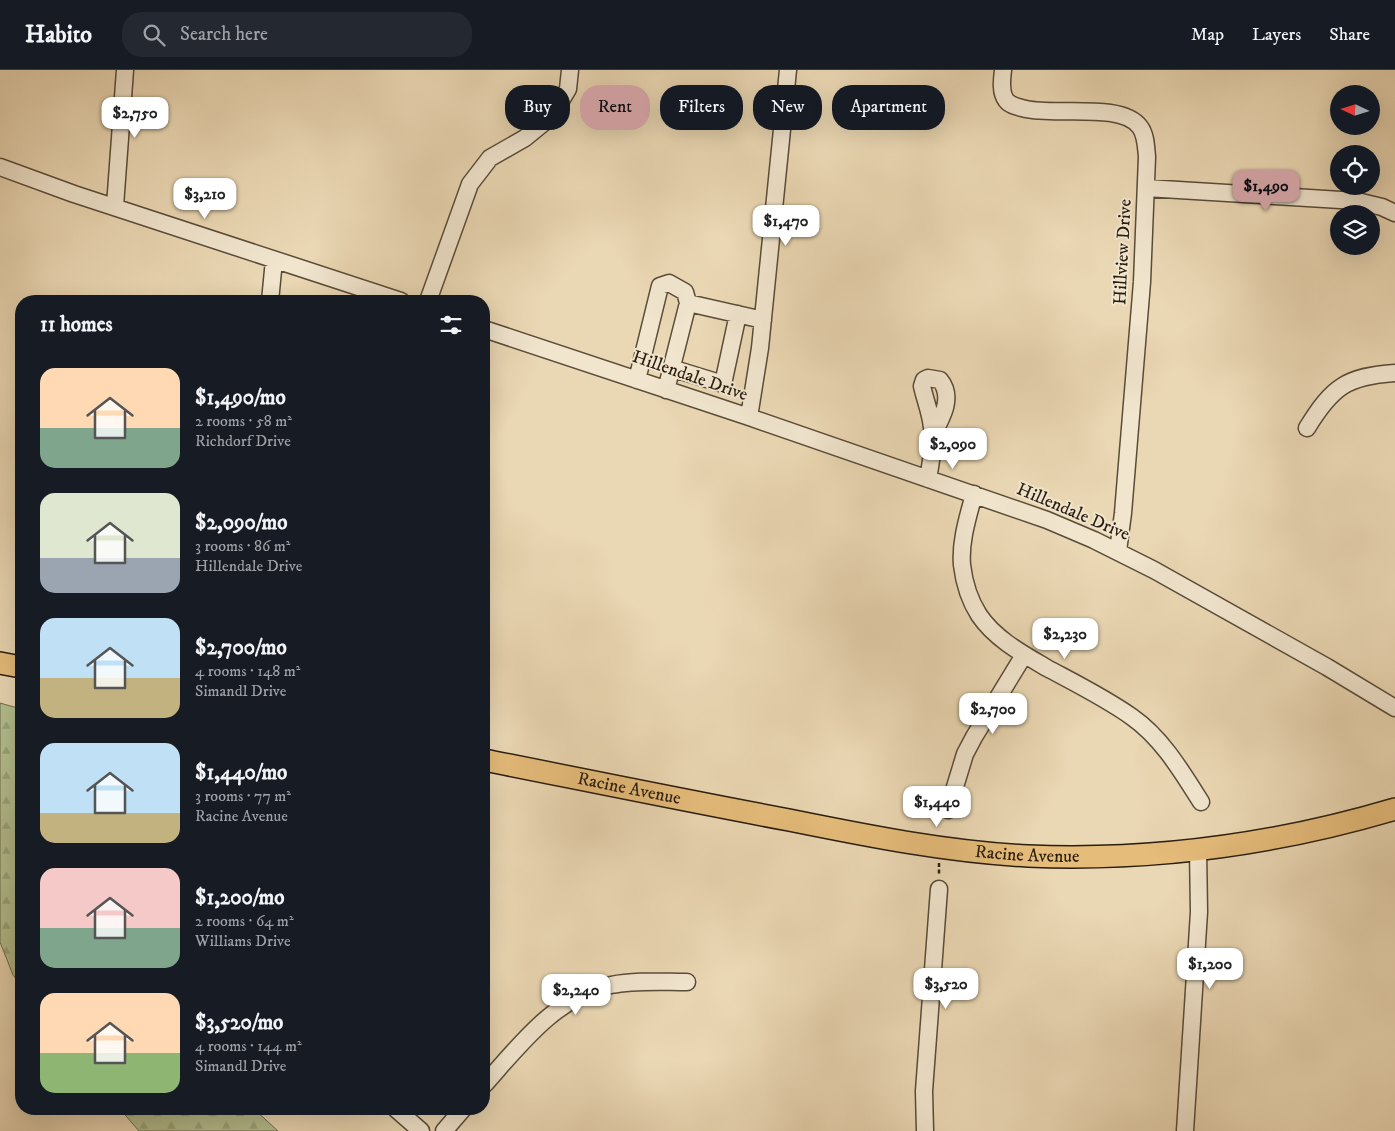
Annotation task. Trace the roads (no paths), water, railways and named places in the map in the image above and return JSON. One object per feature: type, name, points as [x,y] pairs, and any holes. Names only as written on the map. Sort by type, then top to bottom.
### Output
[{"type":"main road","points":[[0,662],[15,666]]},
{"type":"main road","name":"Racine Avenue","points":[[490,761],[863,835],[988,853],[1060,857],[1124,855],[1198,849],[1267,839],[1336,825],[1395,809]]},
{"type":"street","points":[[115,206],[125,70]]},
{"type":"street","points":[[430,295],[470,184],[490,158],[525,138],[552,116],[568,89],[570,70]]},
{"type":"street","points":[[749,417],[763,320],[788,70]]},
{"type":"street","name":"Hillview Drive","points":[[1003,70],[1002,91],[1005,99],[1010,104],[1046,111],[1110,112],[1125,115],[1141,128],[1146,140],[1142,282],[1123,512],[1118,551]]},
{"type":"street","points":[[0,167],[74,194],[382,295]]},
{"type":"street","points":[[1146,188],[1357,201],[1382,207],[1395,213]]},
{"type":"street","points":[[271,295],[274,260]]},
{"type":"street","points":[[638,380],[660,286],[669,283],[685,292],[688,303],[666,390]]},
{"type":"street","points":[[688,303],[763,320]]},
{"type":"street","points":[[671,368],[723,384],[738,314]]},
{"type":"street","name":"Hillendale Drive","points":[[490,331],[749,417],[1047,520],[1118,551],[1327,667],[1395,708]]},
{"type":"street","points":[[1307,428],[1323,403],[1336,390],[1348,382],[1373,375],[1395,373]]},
{"type":"street","points":[[928,479],[933,447],[932,436]]},
{"type":"street","points":[[974,494],[962,551],[965,582],[979,615],[991,629],[1024,655],[1132,717],[1161,744],[1201,802]]},
{"type":"street","points":[[948,810],[965,754],[1024,655]]},
{"type":"street","points":[[1185,1131],[1199,912],[1198,849]]},
{"type":"street","points":[[925,1131],[924,1091],[939,889]]},
{"type":"street","points":[[490,1078],[548,1017],[566,1003],[581,995],[610,985],[630,982],[687,982]]},
{"type":"street","points":[[403,1115],[421,1131]]},
{"type":"street","points":[[444,1131],[458,1115]]}]
